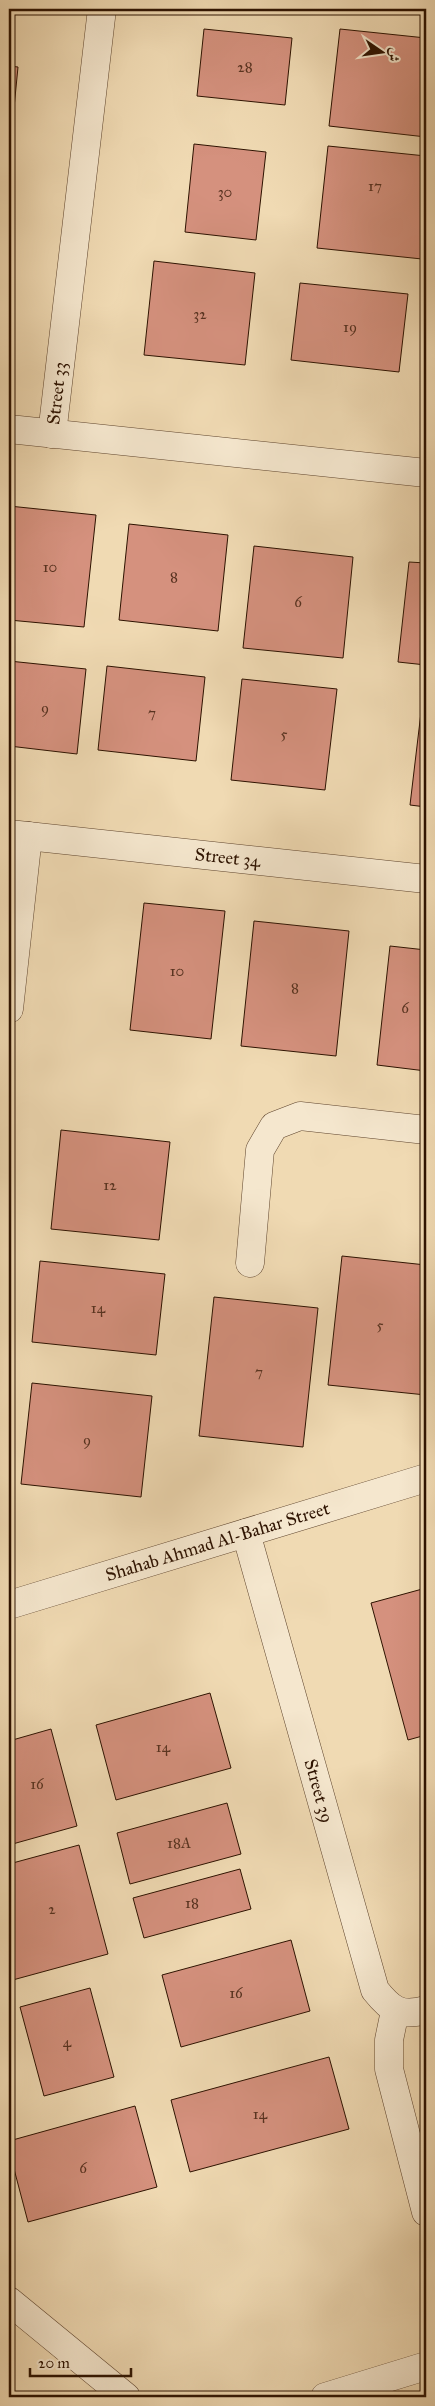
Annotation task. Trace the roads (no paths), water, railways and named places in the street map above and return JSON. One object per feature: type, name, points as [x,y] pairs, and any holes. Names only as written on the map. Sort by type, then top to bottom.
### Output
[{"type":"street","name":"Street 33","points":[[102,9],[52,434],[426,473]]},
{"type":"street","points":[[9,430],[52,434]]},
{"type":"street","name":"Street 34","points":[[9,1008],[19,835],[426,879]]},
{"type":"street","points":[[250,1263],[260,1150],[274,1126],[300,1116],[426,1130]]},
{"type":"street","name":"Shahab Ahmad Al-Bahar Street","points":[[9,1605],[426,1478]]},
{"type":"street","name":"Street 39","points":[[246,1532],[375,1990],[384,2002],[396,2011]]},
{"type":"street","points":[[426,2010],[407,2014],[396,2011],[389,2040],[389,2069],[426,2212]]},
{"type":"street","points":[[9,2301],[126,2397]]},
{"type":"street","points":[[324,2397],[426,2366]]}]
